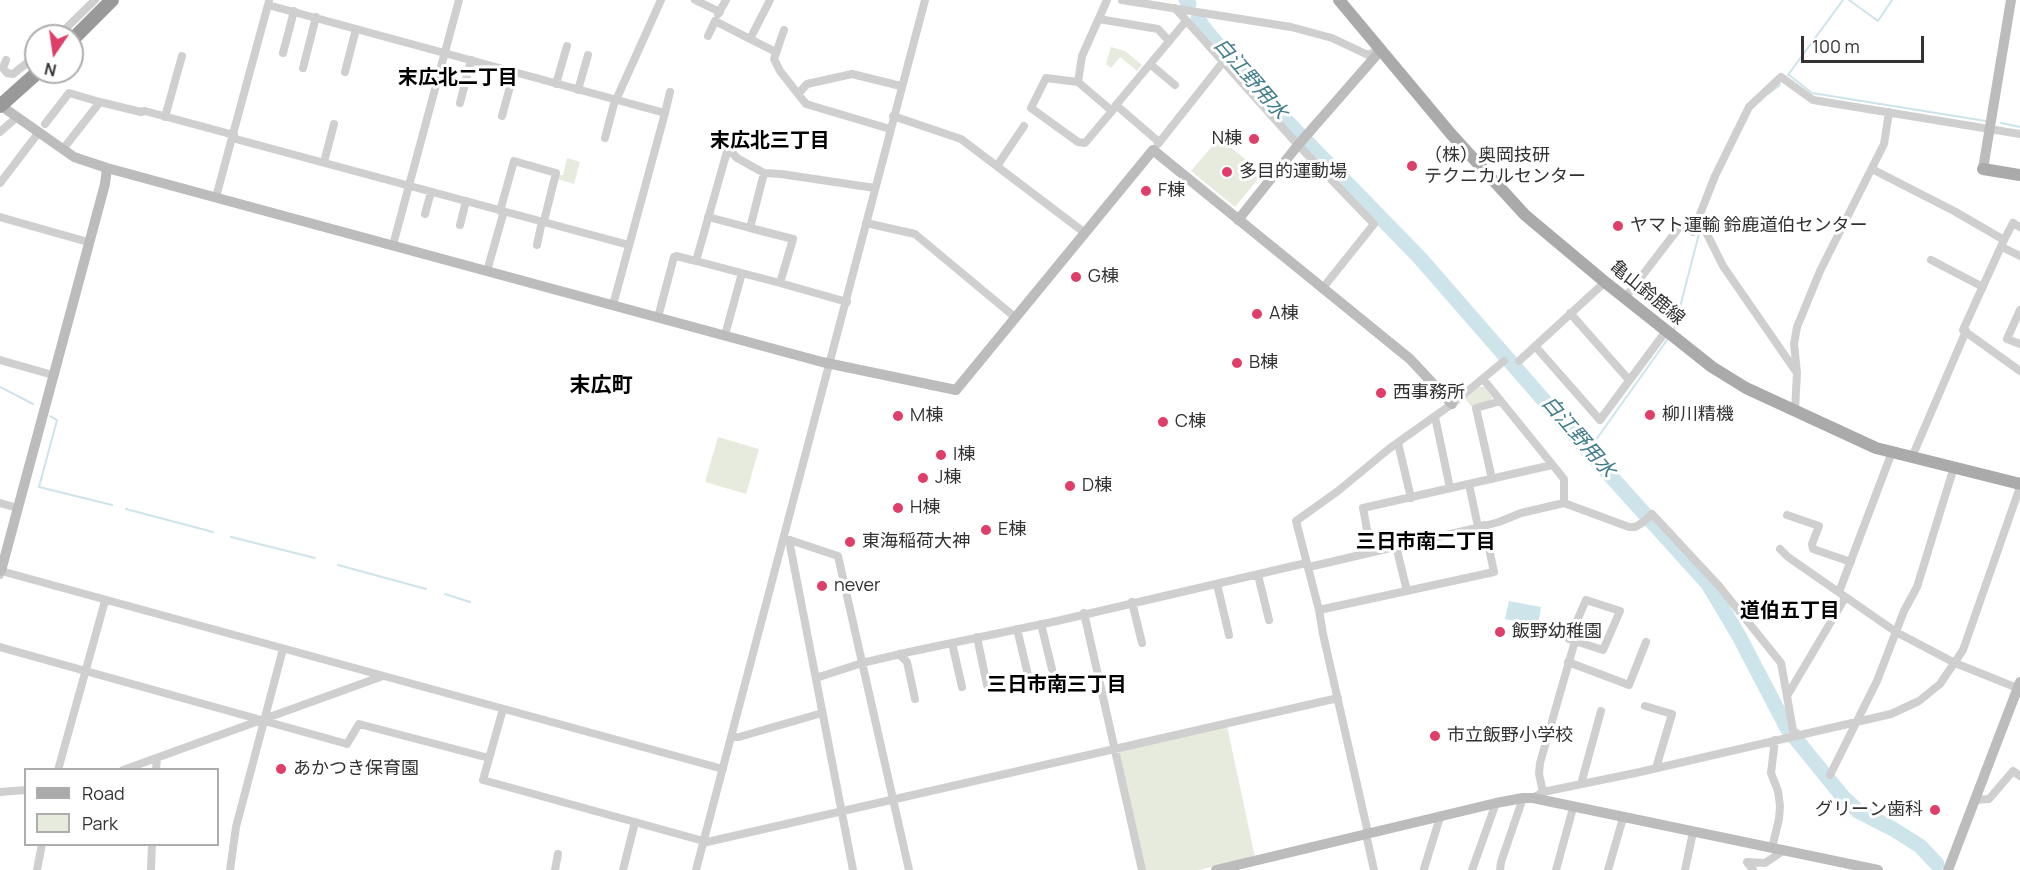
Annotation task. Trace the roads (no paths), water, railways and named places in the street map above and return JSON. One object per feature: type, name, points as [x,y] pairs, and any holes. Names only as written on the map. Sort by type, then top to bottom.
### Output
[{"type":"highway","points":[[84,28],[112,0]]},
{"type":"highway","points":[[0,105],[24,84]]},
{"type":"main road","name":"亀山鈴鹿線","points":[[1339,0],[1451,134],[1525,215],[1605,282],[1713,367],[1746,388],[1855,439],[1892,452],[2020,485]]},
{"type":"main road","points":[[1983,169],[2020,175]]},
{"type":"street","points":[[70,24],[95,0]]},
{"type":"street","points":[[393,245],[459,0]]},
{"type":"street","points":[[605,138],[616,100],[661,0]]},
{"type":"street","points":[[695,0],[720,12]]},
{"type":"street","points":[[708,36],[726,0]]},
{"type":"street","points":[[750,39],[770,0]]},
{"type":"street","points":[[696,870],[786,539],[874,188],[925,0]]},
{"type":"street","points":[[1078,82],[1082,56],[1107,0]]},
{"type":"street","points":[[1122,0],[1308,31],[1332,38],[1368,55],[1381,50]]},
{"type":"street","points":[[1983,169],[2011,0]]},
{"type":"street","points":[[216,196],[269,2],[356,29],[665,113]]},
{"type":"street","points":[[1175,8],[1223,62],[1302,141],[1374,224],[1322,289]]},
{"type":"street","points":[[283,53],[294,11]]},
{"type":"street","points":[[303,68],[316,17]]},
{"type":"street","points":[[1099,19],[1158,29],[1169,40]]},
{"type":"street","points":[[715,21],[776,52]]},
{"type":"street","points":[[1186,21],[1169,40],[1150,64],[1114,108],[1085,143],[1078,142],[1031,108],[1046,78],[1078,82],[1114,108],[1238,220],[1410,359],[1452,404]]},
{"type":"street","points":[[345,72],[356,29]]},
{"type":"street","points":[[784,30],[774,59],[780,71],[806,104],[890,129]]},
{"type":"street","points":[[556,84],[567,46]]},
{"type":"street","points":[[1238,220],[1302,141],[1381,50]]},
{"type":"street","points":[[578,90],[588,55]]},
{"type":"street","points":[[165,117],[182,56]]},
{"type":"street","points":[[6,60],[3,68],[7,73],[13,74],[24,65]]},
{"type":"street","points":[[460,103],[471,60]]},
{"type":"street","points":[[0,105],[17,117],[42,128],[74,157],[107,168],[831,363],[956,390],[1223,62]]},
{"type":"street","points":[[1150,64],[1175,86]]},
{"type":"street","points":[[502,116],[514,72]]},
{"type":"street","points":[[798,94],[807,84],[852,74],[901,86]]},
{"type":"street","points":[[1625,298],[1681,225],[1693,232],[1715,176],[1749,106],[1781,77],[1814,100],[2020,134]]},
{"type":"street","points":[[613,305],[670,92]]},
{"type":"street","points":[[0,183],[69,93],[165,117],[629,245]]},
{"type":"street","points":[[63,149],[100,102]]},
{"type":"street","points":[[1795,410],[1797,374],[1794,345],[1797,327],[1820,271],[1884,144],[1888,112]]},
{"type":"street","points":[[893,116],[961,139],[1085,233]]},
{"type":"street","points":[[0,132],[17,117]]},
{"type":"street","points":[[324,162],[333,124]]},
{"type":"street","points":[[997,166],[1024,126]]},
{"type":"street","points":[[696,261],[728,148],[737,158],[764,173],[874,188]]},
{"type":"street","points":[[487,271],[514,161],[556,172],[537,246]]},
{"type":"street","points":[[107,168],[105,184],[52,375],[1,573],[723,769]]},
{"type":"street","points":[[1872,169],[1954,211],[2020,256]]},
{"type":"street","points":[[750,228],[764,173]]},
{"type":"street","points":[[425,214],[431,192]]},
{"type":"street","points":[[460,225],[466,201]]},
{"type":"street","points":[[0,217],[88,242]]},
{"type":"street","points":[[708,217],[793,239],[780,284]]},
{"type":"street","points":[[1698,222],[1705,230],[1723,266],[1797,374]]},
{"type":"street","points":[[866,223],[915,234],[1016,318]]},
{"type":"street","points":[[2020,227],[2013,223],[1963,330],[2020,371]]},
{"type":"street","points":[[658,317],[676,256],[847,302]]},
{"type":"street","points":[[1931,260],[1983,287]]},
{"type":"street","points":[[725,335],[742,273]]},
{"type":"street","points":[[1519,361],[1605,282]]},
{"type":"street","points":[[2020,310],[2007,339],[2020,344]]},
{"type":"street","points":[[1570,314],[1629,380]]},
{"type":"street","points":[[1535,346],[1600,420],[1666,331]]},
{"type":"street","points":[[1912,457],[1966,331]]},
{"type":"street","points":[[0,360],[52,375]]},
{"type":"street","points":[[1374,870],[1319,610],[1296,521],[1452,404],[1504,361]]},
{"type":"street","points":[[1483,379],[1564,479],[1564,503]]},
{"type":"street","points":[[1491,479],[1476,408],[1501,401]]},
{"type":"street","points":[[1435,417],[1450,488]]},
{"type":"street","points":[[1398,443],[1411,498]]},
{"type":"street","points":[[1787,696],[1842,595],[1851,562],[1892,452]]},
{"type":"street","points":[[1371,551],[1363,508],[1552,465]]},
{"type":"street","points":[[1830,775],[1888,658],[1904,611],[1923,574],[1954,467]]},
{"type":"street","points":[[1319,610],[1494,572],[1469,484]]},
{"type":"street","points":[[1216,870],[1496,803],[1891,714],[1919,701],[1940,684],[1955,663],[1969,636],[2020,485]]},
{"type":"street","points":[[0,503],[18,508]]},
{"type":"street","points":[[816,678],[899,654],[1217,585],[1258,574],[1396,546],[1499,522],[1521,513],[1564,503],[1629,527],[1635,527],[1652,513],[1711,577],[1781,663],[1792,731],[1795,735]]},
{"type":"street","points":[[1787,515],[1819,526],[1812,544],[1813,549],[1851,562]]},
{"type":"street","points":[[786,539],[838,556],[909,870]]},
{"type":"street","points":[[786,539],[816,678],[853,870]]},
{"type":"street","points":[[1396,546],[1407,591]]},
{"type":"street","points":[[1780,549],[1788,557],[1896,632],[1955,663],[2019,686],[1948,870]]},
{"type":"street","points":[[1258,574],[1269,620]]},
{"type":"street","points":[[1217,585],[1229,635]]},
{"type":"street","points":[[1586,600],[1620,611],[1603,650],[1575,641],[1569,639],[1586,600]]},
{"type":"street","points":[[59,768],[105,601]]},
{"type":"street","points":[[1132,602],[1142,643]]},
{"type":"street","points":[[1084,613],[1142,870]]},
{"type":"street","points":[[1041,624],[1052,669]]},
{"type":"street","points":[[1017,629],[1029,679]]},
{"type":"street","points":[[977,637],[987,685]]},
{"type":"street","points":[[1500,870],[1501,862],[1533,796],[1575,641]]},
{"type":"street","points":[[1568,662],[1629,684],[1646,642]]},
{"type":"street","points":[[952,643],[962,687]]},
{"type":"street","points":[[0,647],[347,744],[359,724],[489,758]]},
{"type":"street","points":[[230,870],[236,827],[283,649]]},
{"type":"street","points":[[899,654],[906,662],[915,699]]},
{"type":"street","points":[[129,768],[383,676]]},
{"type":"street","points":[[503,709],[483,780],[704,841],[1338,698]]},
{"type":"street","points":[[1645,706],[1672,714],[1656,768]]},
{"type":"street","points":[[1581,784],[1601,711]]},
{"type":"street","points":[[731,737],[822,712]]},
{"type":"street","points":[[1753,870],[1748,862],[1765,862],[1777,850],[1780,806],[1778,791],[1771,773],[1775,740]]},
{"type":"street","points":[[156,768],[157,758]]},
{"type":"street","points":[[1976,800],[1989,799],[2013,771],[2020,776]]},
{"type":"street","points":[[0,792],[24,790]]},
{"type":"street","points":[[1533,796],[1573,808],[1878,870]]},
{"type":"street","points":[[1472,870],[1496,803]]},
{"type":"street","points":[[1556,870],[1573,808]]},
{"type":"street","points":[[1424,869],[1440,817]]},
{"type":"street","points":[[1608,870],[1623,818]]},
{"type":"street","points":[[623,870],[635,822]]},
{"type":"street","points":[[1684,870],[1693,832]]},
{"type":"street","points":[[37,870],[42,846]]},
{"type":"street","points":[[151,870],[152,846]]},
{"type":"street","points":[[555,870],[558,854]]},
{"type":"water","points":[[1509,601],[1541,607],[1538,625],[1505,619]]},
{"type":"waterway","name":"白江野用水","points":[[1183,0],[1189,4]]},
{"type":"waterway","name":"白江野用水","points":[[1186,0],[1189,4]]},
{"type":"waterway","points":[[1788,75],[1843,0]]},
{"type":"waterway","points":[[1849,0],[1878,21],[1892,0]]},
{"type":"waterway","name":"白江野用水","points":[[1198,19],[1271,105],[1420,258],[1588,451],[1708,584],[1739,636],[1787,728],[1843,797],[1858,811],[1920,846],[1937,864]]},
{"type":"waterway","points":[[1789,75],[1812,93],[1986,121]]},
{"type":"waterway","points":[[1768,94],[1780,85]]},
{"type":"waterway","points":[[2001,123],[2020,127]]},
{"type":"waterway","points":[[1674,330],[1700,230]]},
{"type":"waterway","points":[[1588,451],[1667,340]]},
{"type":"waterway","points":[[0,387],[33,404]]},
{"type":"waterway","points":[[50,416],[57,420],[39,487],[112,505]]},
{"type":"waterway","points":[[126,509],[213,532]]},
{"type":"waterway","points":[[231,537],[315,558]]},
{"type":"waterway","points":[[338,565],[426,589]]},
{"type":"waterway","points":[[445,594],[470,602]]},
{"type":"place","name":"N棟","points":[[1254,139]]},
{"type":"place","name":"（株）奥岡技研 テクニカルセンター","points":[[1412,166]]},
{"type":"place","name":"多目的運動場","points":[[1227,172]]},
{"type":"place","name":"F棟","points":[[1146,191]]},
{"type":"place","name":"ヤマト運輸 鈴鹿道伯センター","points":[[1618,226]]},
{"type":"place","name":"G棟","points":[[1076,277]]},
{"type":"place","name":"A棟","points":[[1257,314]]},
{"type":"place","name":"B棟","points":[[1237,363]]},
{"type":"place","name":"西事務所","points":[[1381,393]]},
{"type":"place","name":"柳川精機","points":[[1650,415]]},
{"type":"place","name":"M棟","points":[[898,416]]},
{"type":"place","name":"C棟","points":[[1163,422]]},
{"type":"place","name":"I棟","points":[[941,455]]},
{"type":"place","name":"J棟","points":[[923,478]]},
{"type":"place","name":"D棟","points":[[1070,486]]},
{"type":"place","name":"H棟","points":[[898,508]]},
{"type":"place","name":"E棟","points":[[986,530]]},
{"type":"place","name":"東海稲荷大神","points":[[850,542]]},
{"type":"place","name":"never","points":[[822,586]]},
{"type":"place","name":"飯野幼稚園","points":[[1500,632]]},
{"type":"place","name":"市立飯野小学校","points":[[1435,736]]},
{"type":"place","name":"あかつき保育園","points":[[281,769]]},
{"type":"place","name":"グリーン歯科","points":[[1935,810]]},
{"type":"district","name":"末広北二丁目","points":[[458,78]]},
{"type":"district","name":"末広北三丁目","points":[[770,141]]},
{"type":"district","name":"末広町","points":[[601,386]]},
{"type":"district","name":"三日市南二丁目","points":[[1426,542]]},
{"type":"district","name":"道伯五丁目","points":[[1790,611]]},
{"type":"district","name":"三日市南三丁目","points":[[1057,685]]}]
